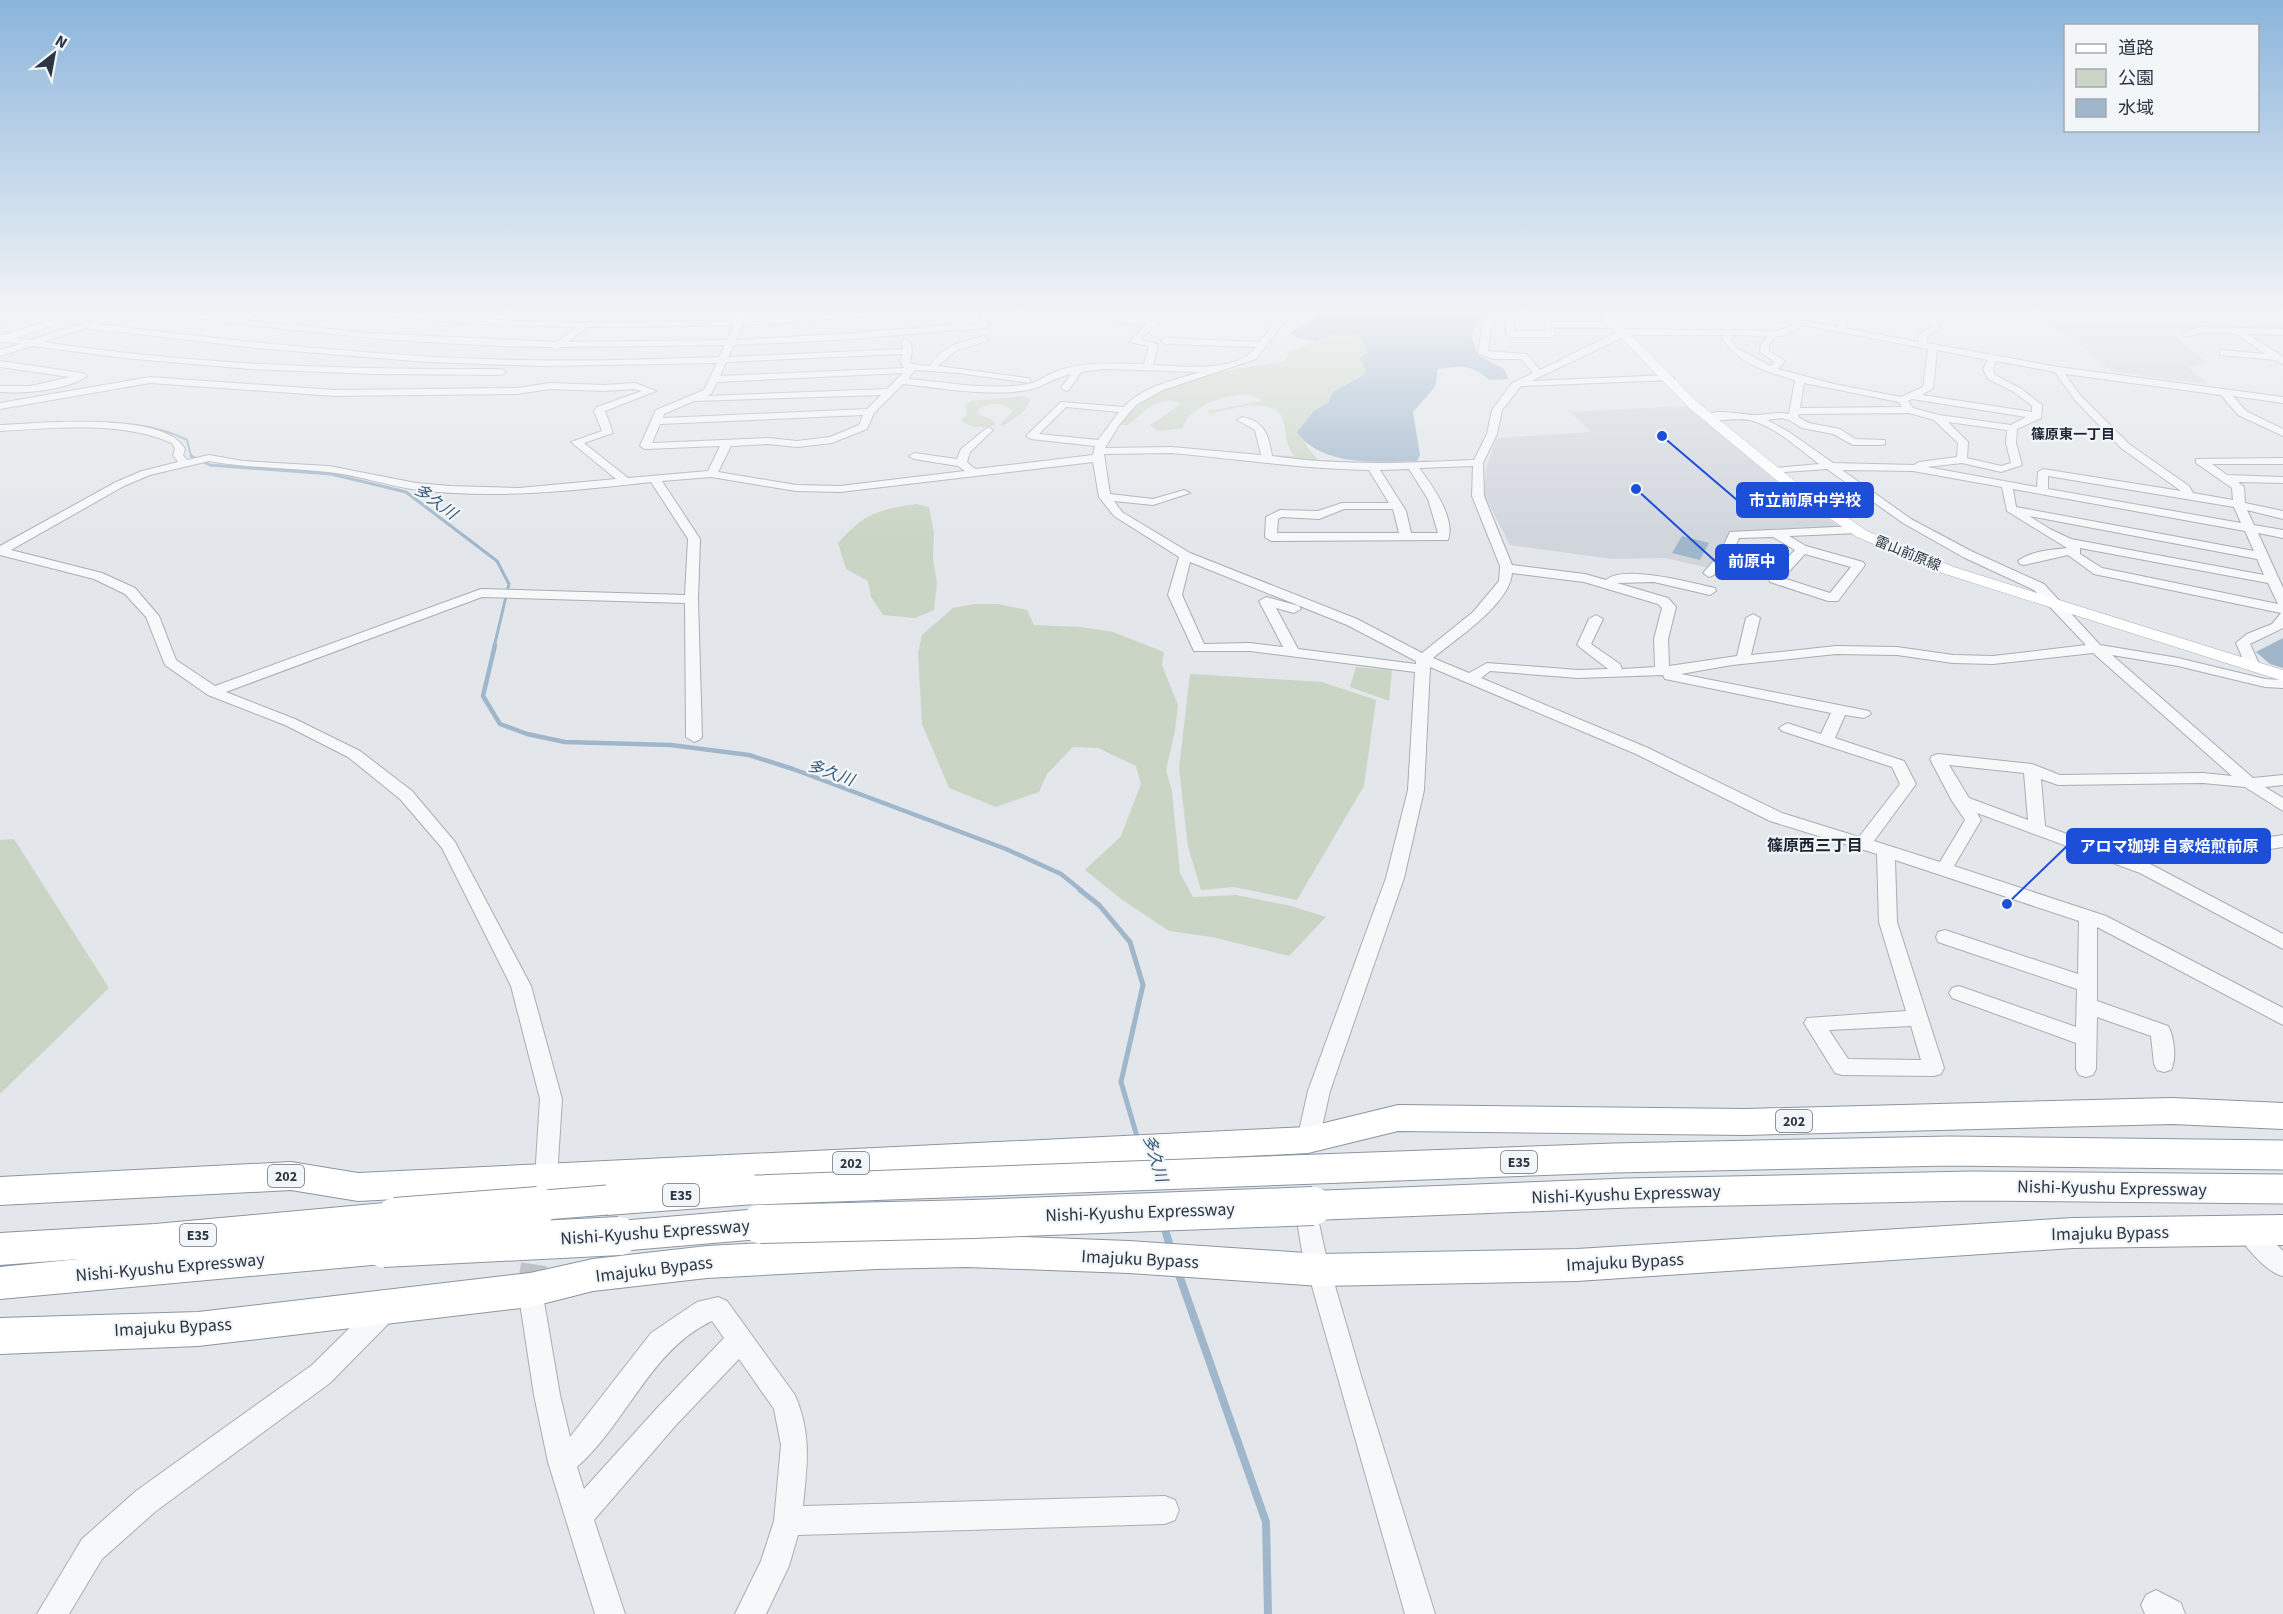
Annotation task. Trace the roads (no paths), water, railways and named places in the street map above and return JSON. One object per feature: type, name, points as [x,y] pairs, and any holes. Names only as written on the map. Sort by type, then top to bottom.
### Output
[{"type":"highway","name":"202","points":[[0,1191],[291,1176],[358,1187],[1308,1140],[1398,1118],[1746,1122],[2172,1111],[2283,1116]]},
{"type":"highway","name":"Nishi-Kyushu Expressway","points":[[0,1283],[389,1232],[607,1200],[755,1190],[1614,1158],[1950,1151],[2283,1155]]},
{"type":"highway","name":"Nishi-Kyushu Expressway","points":[[0,1249],[155,1239],[389,1232],[619,1236],[760,1224],[973,1219],[1628,1193],[1971,1186],[2283,1189]]},
{"type":"highway","name":"Imajuku Bypass","points":[[0,1336],[198,1329],[530,1290],[593,1275],[707,1262],[842,1255],[967,1251],[1129,1257],[1320,1270],[1577,1265],[2073,1233],[2283,1230]]},
{"type":"main road","name":"雷山前原線","points":[[1675,385],[1692,404],[1774,471],[1856,530],[1902,552],[1948,570],[2283,676]]},
{"type":"street","points":[[0,393],[43,385]]},
{"type":"street","points":[[0,406],[119,385]]},
{"type":"street","points":[[239,385],[334,393],[517,391],[550,386],[604,388],[634,386],[651,391],[601,409],[599,411],[608,433],[576,442],[626,482]]},
{"type":"street","points":[[302,392],[314,385]]},
{"type":"street","points":[[711,385],[708,392],[660,412],[645,446],[768,441],[797,444],[832,440],[863,427],[870,412],[898,385]]},
{"type":"street","points":[[948,385],[997,390],[1027,385]]},
{"type":"street","points":[[1169,385],[1133,403],[1099,451],[1106,497],[1118,514],[1186,556],[1352,622],[1423,664]]},
{"type":"street","points":[[1308,1140],[1319,1091],[1395,878],[1414,801],[1423,664],[1478,615],[1495,596],[1505,580],[1506,568],[1478,496],[1478,464],[1492,434],[1497,410],[1515,385]]},
{"type":"street","points":[[1794,414],[1799,385]]},
{"type":"street","points":[[1832,385],[2037,416]]},
{"type":"street","points":[[1907,398],[1928,388],[1928,385]]},
{"type":"street","points":[[2008,385],[2037,405],[2037,416]]},
{"type":"street","points":[[2069,385],[2077,397],[2125,446],[2186,488],[2189,495]]},
{"type":"street","points":[[2178,385],[2283,400]]},
{"type":"street","points":[[2283,392],[2263,390],[2266,398],[2283,410]]},
{"type":"street","points":[[2223,391],[2242,413],[2283,433]]},
{"type":"street","points":[[690,399],[892,392]]},
{"type":"street","points":[[1907,398],[1910,410]]},
{"type":"street","points":[[1099,451],[1031,436],[1064,404],[1085,404],[1127,410]]},
{"type":"street","points":[[1754,418],[1794,414],[1910,410],[1938,418],[2012,428],[2037,416]]},
{"type":"street","points":[[656,422],[870,412]]},
{"type":"street","points":[[1794,414],[1806,426],[1836,431],[1853,442],[1881,442]]},
{"type":"street","points":[[1708,417],[1740,415],[1754,418],[1785,434],[1907,521],[1967,554],[2039,587],[2060,606],[2097,648],[2249,783],[2283,806]]},
{"type":"street","points":[[1938,418],[1963,442],[1962,460]]},
{"type":"street","points":[[1242,420],[1257,424],[1262,431],[1267,459]]},
{"type":"street","points":[[0,428],[91,426],[151,430],[176,441],[180,449],[178,455],[189,462]]},
{"type":"street","points":[[1913,468],[1922,464],[1962,460],[2001,469],[2017,465],[2011,443],[2012,428]]},
{"type":"street","points":[[961,463],[965,451],[988,430]]},
{"type":"street","points":[[711,474],[727,443]]},
{"type":"street","points":[[0,551],[120,484],[146,473],[209,458],[243,464],[329,469],[416,486],[519,491],[711,474],[823,490],[972,473],[1099,451],[1172,450],[1319,466],[1478,464]]},
{"type":"street","points":[[914,456],[961,463],[967,466],[972,473]]},
{"type":"street","points":[[2283,461],[2200,461],[2238,487],[2239,505],[2283,602]]},
{"type":"street","points":[[1397,506],[1342,506],[1319,515],[1280,513],[1272,517],[1271,537],[1405,535],[1444,537],[1442,515],[1433,493],[1412,466]]},
{"type":"street","points":[[1774,471],[1828,466],[1913,468],[2283,534]]},
{"type":"street","points":[[1372,467],[1397,506],[1405,535]]},
{"type":"street","points":[[2042,492],[2043,472],[2189,495],[2283,515]]},
{"type":"street","points":[[654,478],[694,539],[690,599],[694,737]]},
{"type":"street","points":[[2224,478],[2283,480]]},
{"type":"street","points":[[2007,486],[2011,509],[2071,546],[2273,580]]},
{"type":"street","points":[[1106,497],[1153,502],[1184,493]]},
{"type":"street","points":[[2011,509],[2263,555]]},
{"type":"street","points":[[1708,573],[1725,556],[1734,535],[1856,530]]},
{"type":"street","points":[[1776,534],[1802,549],[1859,565],[1833,598],[1775,579],[1802,549]]},
{"type":"street","points":[[2024,561],[2071,546]]},
{"type":"street","points":[[2071,546],[2073,555],[2098,571],[2283,609]]},
{"type":"street","points":[[0,551],[98,576],[130,591],[152,616],[170,662],[213,692],[290,722],[354,754],[406,795],[449,846],[521,986],[550,1099],[546,1178]]},
{"type":"street","points":[[1186,556],[1175,595],[1199,648],[1250,647],[1423,664],[1471,678],[1642,751],[1776,817],[1944,869],[2100,921],[2281,1014]]},
{"type":"street","points":[[1506,568],[1585,578],[1663,601],[1670,607],[1661,630],[1657,672]]},
{"type":"street","points":[[1608,585],[1614,579],[1654,578],[1710,591]]},
{"type":"street","points":[[213,692],[481,593],[690,599]]},
{"type":"street","points":[[1293,652],[1266,601],[1345,624],[1352,622]]},
{"type":"street","points":[[2253,666],[2243,643],[2277,627],[2283,616]]},
{"type":"street","points":[[1596,619],[1584,645],[1615,667],[1616,674]]},
{"type":"street","points":[[1738,661],[1747,619]]},
{"type":"street","points":[[1471,678],[1487,667],[1578,674],[1616,674],[1657,672],[1738,661],[1863,649],[1953,659],[1993,660],[2097,648],[2283,684]]},
{"type":"street","points":[[1657,672],[1864,714]]},
{"type":"street","points":[[1826,740],[1840,710]]},
{"type":"street","points":[[1787,728],[1898,764],[1908,784],[1863,844]]},
{"type":"street","points":[[1944,869],[1973,819],[1960,801],[1938,759],[2032,769],[2058,780],[2203,778],[2249,783],[2283,780]]},
{"type":"street","points":[[2032,769],[2037,829]]},
{"type":"street","points":[[1960,801],[2146,869],[2283,942]]},
{"type":"street","points":[[2200,854],[2283,841]]},
{"type":"street","points":[[1886,852],[1888,922],[1919,1018],[1934,1068],[1842,1067],[1814,1023],[1919,1018]]},
{"type":"street","points":[[2086,1069],[2088,917]]},
{"type":"street","points":[[1945,937],[2088,985]]},
{"type":"street","points":[[1959,993],[2088,1039]]},
{"type":"street","points":[[2088,1006],[2161,1031],[2164,1064]]},
{"type":"street","points":[[1308,1221],[1309,1235],[1341,1354],[1397,1530],[1420,1614]]},
{"type":"street","points":[[2247,1230],[2280,1265],[2283,1265]]},
{"type":"street","points":[[530,1290],[547,1395],[562,1461],[610,1614]]},
{"type":"street","points":[[52,1614],[92,1549],[146,1501],[321,1374],[388,1306]]},
{"type":"street","points":[[562,1461],[586,1442],[660,1342],[706,1310],[718,1309],[786,1404],[795,1445],[788,1521],[774,1566],[750,1614]]},
{"type":"street","points":[[579,1516],[667,1416],[740,1340]]},
{"type":"street","points":[[788,1521],[1165,1510]]},
{"type":"water","points":[[1345,385],[1435,385],[1413,412],[1420,455],[1417,461],[1352,460],[1335,457],[1307,443],[1297,432],[1314,411],[1328,403],[1333,392]]},
{"type":"water","points":[[1682,536],[1709,543],[1700,560],[1672,553]]},
{"type":"water","points":[[2283,638],[2283,668],[2270,664],[2256,652]]},
{"type":"waterway","name":"多久川","points":[[126,424],[158,429],[187,440],[191,456]]},
{"type":"waterway","name":"多久川","points":[[191,456],[210,465],[331,474],[406,492],[497,561],[509,584],[494,647]]},
{"type":"waterway","name":"多久川","points":[[495,645],[483,696],[500,724],[527,734],[565,742],[671,745],[749,755],[793,769],[1006,849],[1061,874],[1082,891]]},
{"type":"waterway","name":"多久川","points":[[1080,890],[1099,905],[1130,942],[1143,985],[1121,1082],[1138,1140]]},
{"type":"waterway","name":"多久川","points":[[1164,1226],[1171,1250]]},
{"type":"waterway","name":"多久川","points":[[1178,1272],[1266,1522],[1268,1614]]},
{"type":"tunnel","points":[[530,1290],[538,1238]]},
{"type":"place","name":"市立前原中学校","points":[[1662,436]]},
{"type":"place","name":"前原中","points":[[1636,489]]},
{"type":"place","name":"アロマ珈琲 自家焙煎前原","points":[[2007,904]]},
{"type":"district","name":"篠原東一丁目","points":[[2073,434]]},
{"type":"district","name":"篠原西三丁目","points":[[1815,845]]}]
